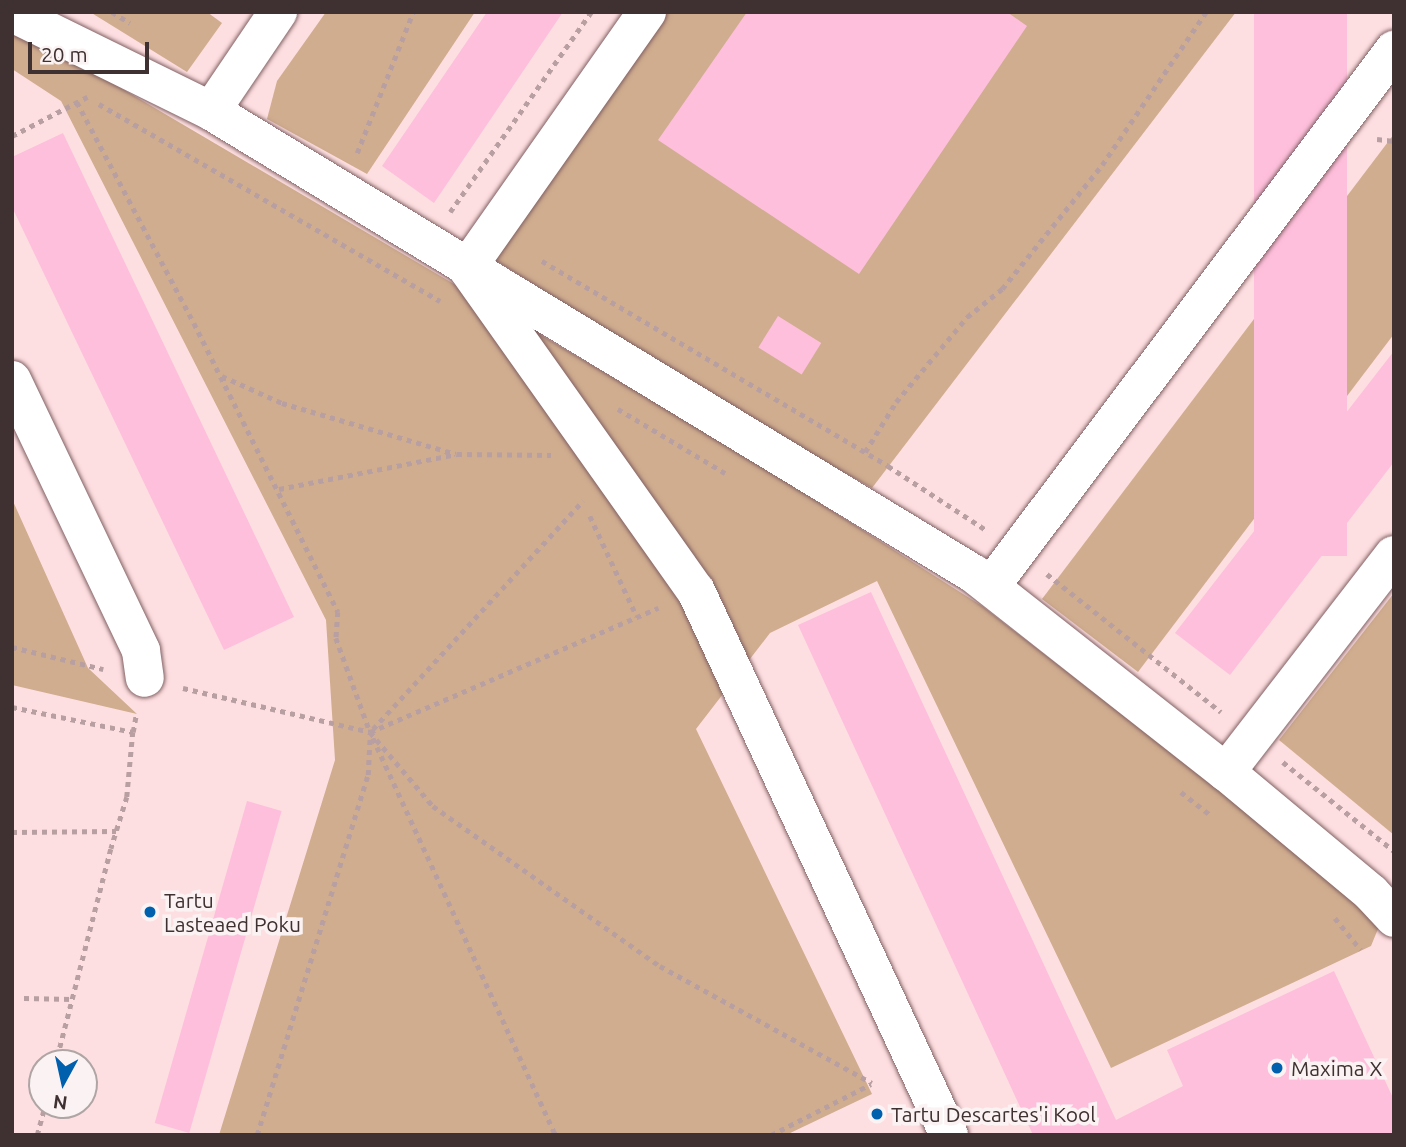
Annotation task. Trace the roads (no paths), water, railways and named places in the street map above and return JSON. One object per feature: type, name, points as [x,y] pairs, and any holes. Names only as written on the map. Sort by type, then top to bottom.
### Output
[{"type":"street","points":[[211,111],[278,12]]},
{"type":"street","points":[[467,268],[647,12]]},
{"type":"street","points":[[12,13],[211,111],[990,586],[1226,772],[1371,893],[1394,918]]},
{"type":"street","points":[[990,586],[1394,50]]},
{"type":"street","points":[[467,268],[696,591],[949,1135]]},
{"type":"street","points":[[12,380],[141,651],[145,678]]},
{"type":"street","points":[[1226,772],[1394,555]]},
{"type":"place","name":"Tartu Lasteaed Poku","points":[[150,912]]},
{"type":"place","name":"Maxima X","points":[[1277,1068]]},
{"type":"place","name":"Tartu Descartes'i Kool","points":[[877,1114]]}]
